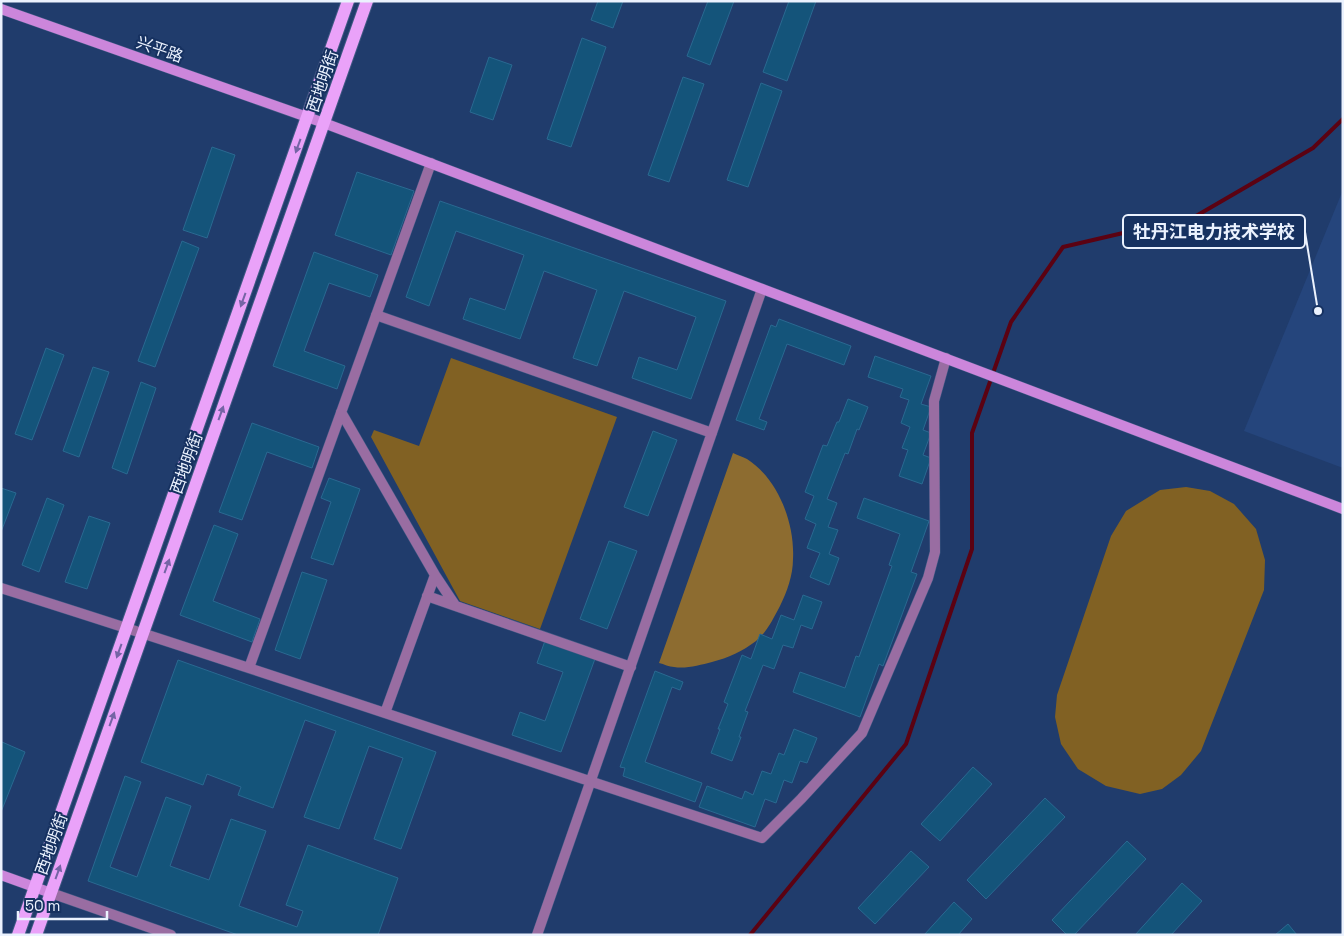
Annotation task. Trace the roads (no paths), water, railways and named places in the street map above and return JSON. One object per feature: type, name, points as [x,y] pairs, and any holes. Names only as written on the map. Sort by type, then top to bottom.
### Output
[{"type":"main road","name":"西地明街","points":[[18,935],[348,1]]},
{"type":"main road","name":"西地明街","points":[[36,935],[367,1]]},
{"type":"street","name":"兴平路","points":[[1,9],[324,123],[1343,508]]},
{"type":"street","points":[[249,668],[430,163]]},
{"type":"street","points":[[537,935],[762,289]]},
{"type":"street","points":[[376,315],[712,433]]},
{"type":"street","points":[[1,588],[143,633],[762,838],[862,733],[928,578],[935,552],[934,401],[946,358]]},
{"type":"street","points":[[341,412],[435,575],[455,605]]},
{"type":"street","points":[[385,713],[435,575]]},
{"type":"street","points":[[427,596],[631,667]]},
{"type":"street","points":[[1,875],[170,935]]},
{"type":"waterway","points":[[750,935],[906,744],[972,549],[972,433],[1011,322],[1063,247],[1196,216],[1313,148],[1343,119]]},
{"type":"place","name":"牡丹江电力技术学校","points":[[1318,311]]}]
